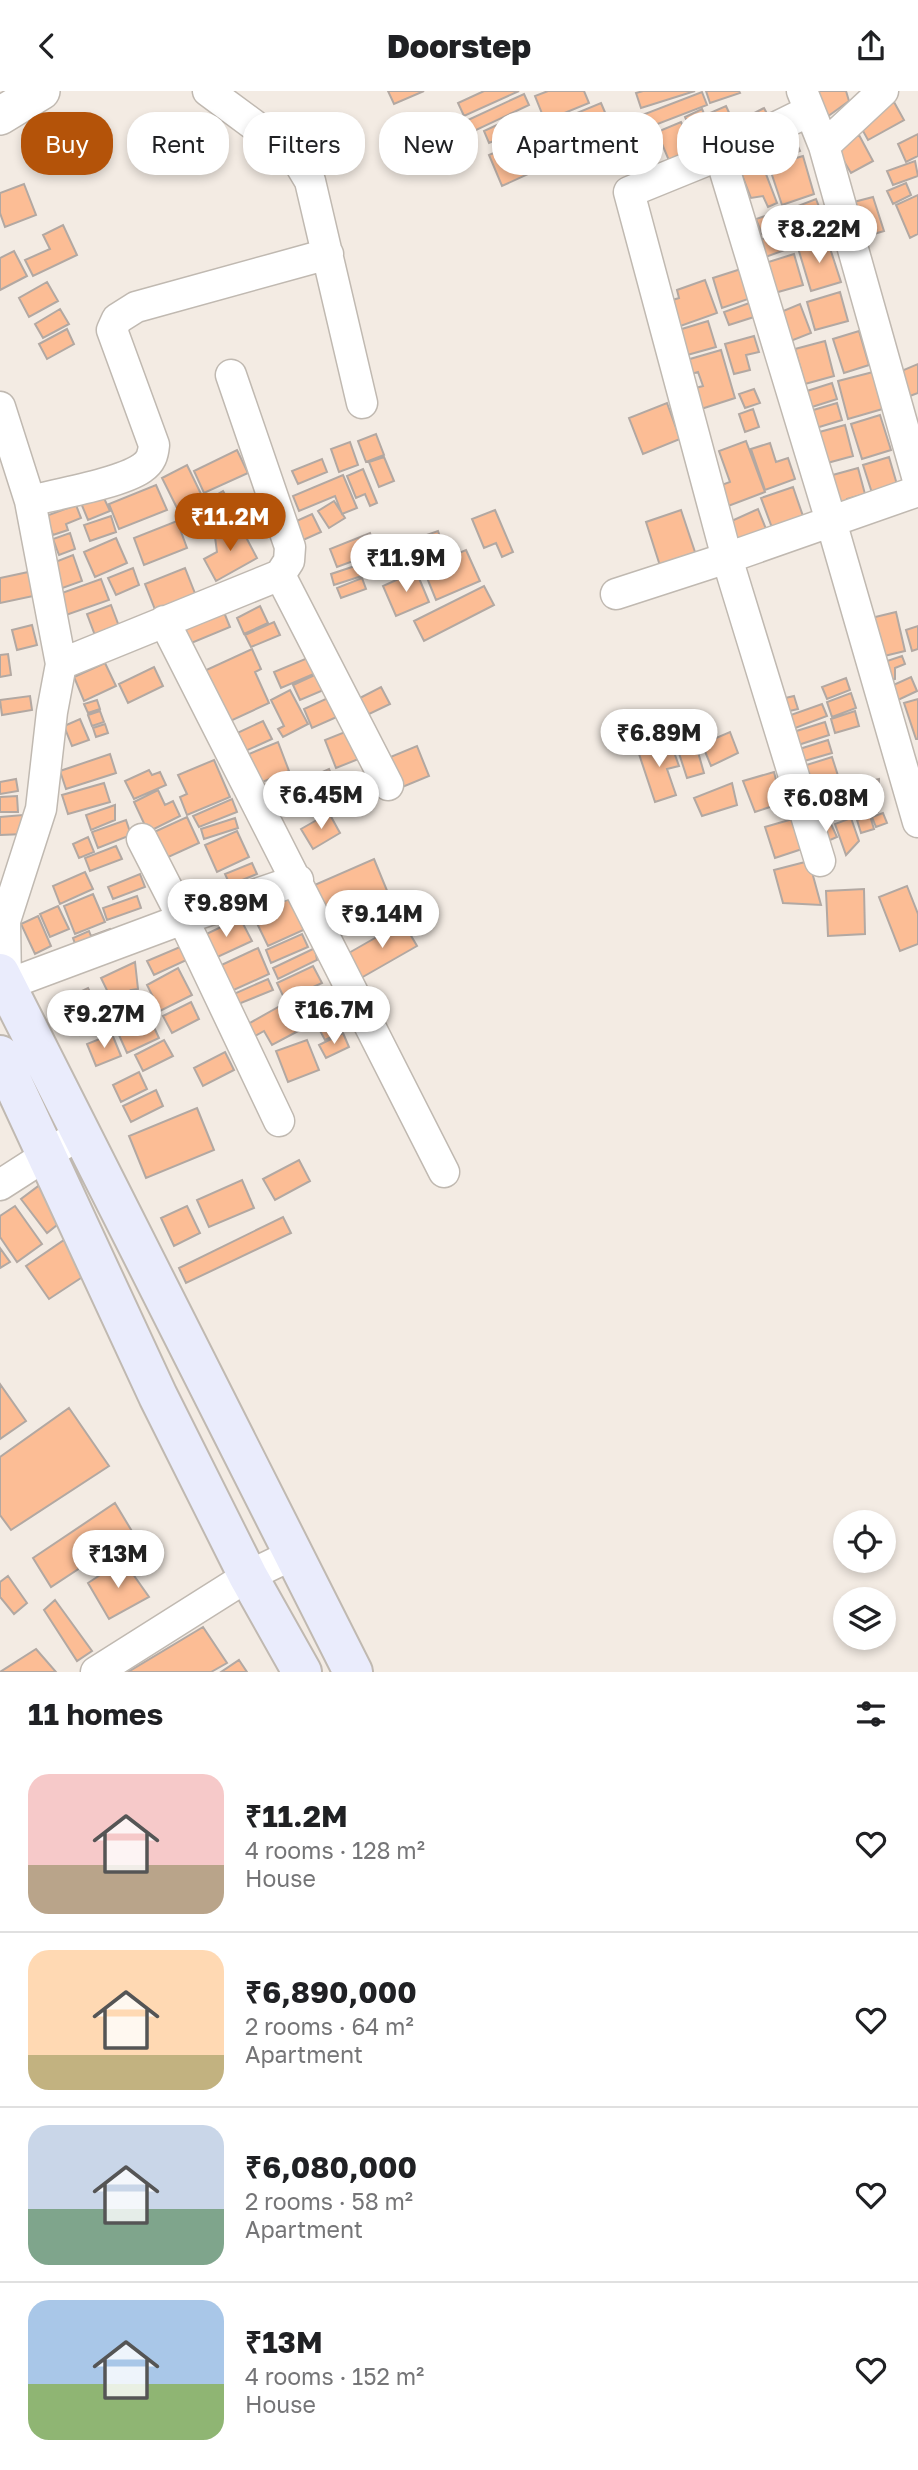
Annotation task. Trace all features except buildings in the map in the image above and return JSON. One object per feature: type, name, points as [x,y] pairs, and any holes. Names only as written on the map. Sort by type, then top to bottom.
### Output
[{"type":"main road","points":[[3,979],[353,1672]]},
{"type":"main road","points":[[0,1055],[158,1396],[248,1576],[302,1672]]},
{"type":"street","points":[[0,116],[41,91]]},
{"type":"street","points":[[208,91],[298,161],[310,181],[362,403]]},
{"type":"street","points":[[824,146],[883,91]]},
{"type":"street","points":[[788,112],[805,101],[824,146],[918,480]]},
{"type":"street","points":[[677,172],[629,192],[727,558],[820,861]]},
{"type":"street","points":[[726,175],[918,821]]},
{"type":"street","points":[[30,501],[125,477],[142,468],[152,457],[154,445],[112,330],[117,319],[136,307],[328,254]]},
{"type":"street","points":[[61,664],[280,575],[289,561],[290,547],[231,375]]},
{"type":"street","points":[[0,407],[30,501],[61,664],[52,712],[41,809],[2,912],[3,979],[298,880]]},
{"type":"street","points":[[616,593],[727,558],[918,491]]},
{"type":"street","points":[[280,575],[388,785]]},
{"type":"street","points":[[164,621],[298,880],[444,1172]]},
{"type":"street","points":[[142,839],[279,1121]]},
{"type":"street","points":[[0,1185],[81,1133]]},
{"type":"street","points":[[96,1672],[248,1576],[294,1554]]}]
